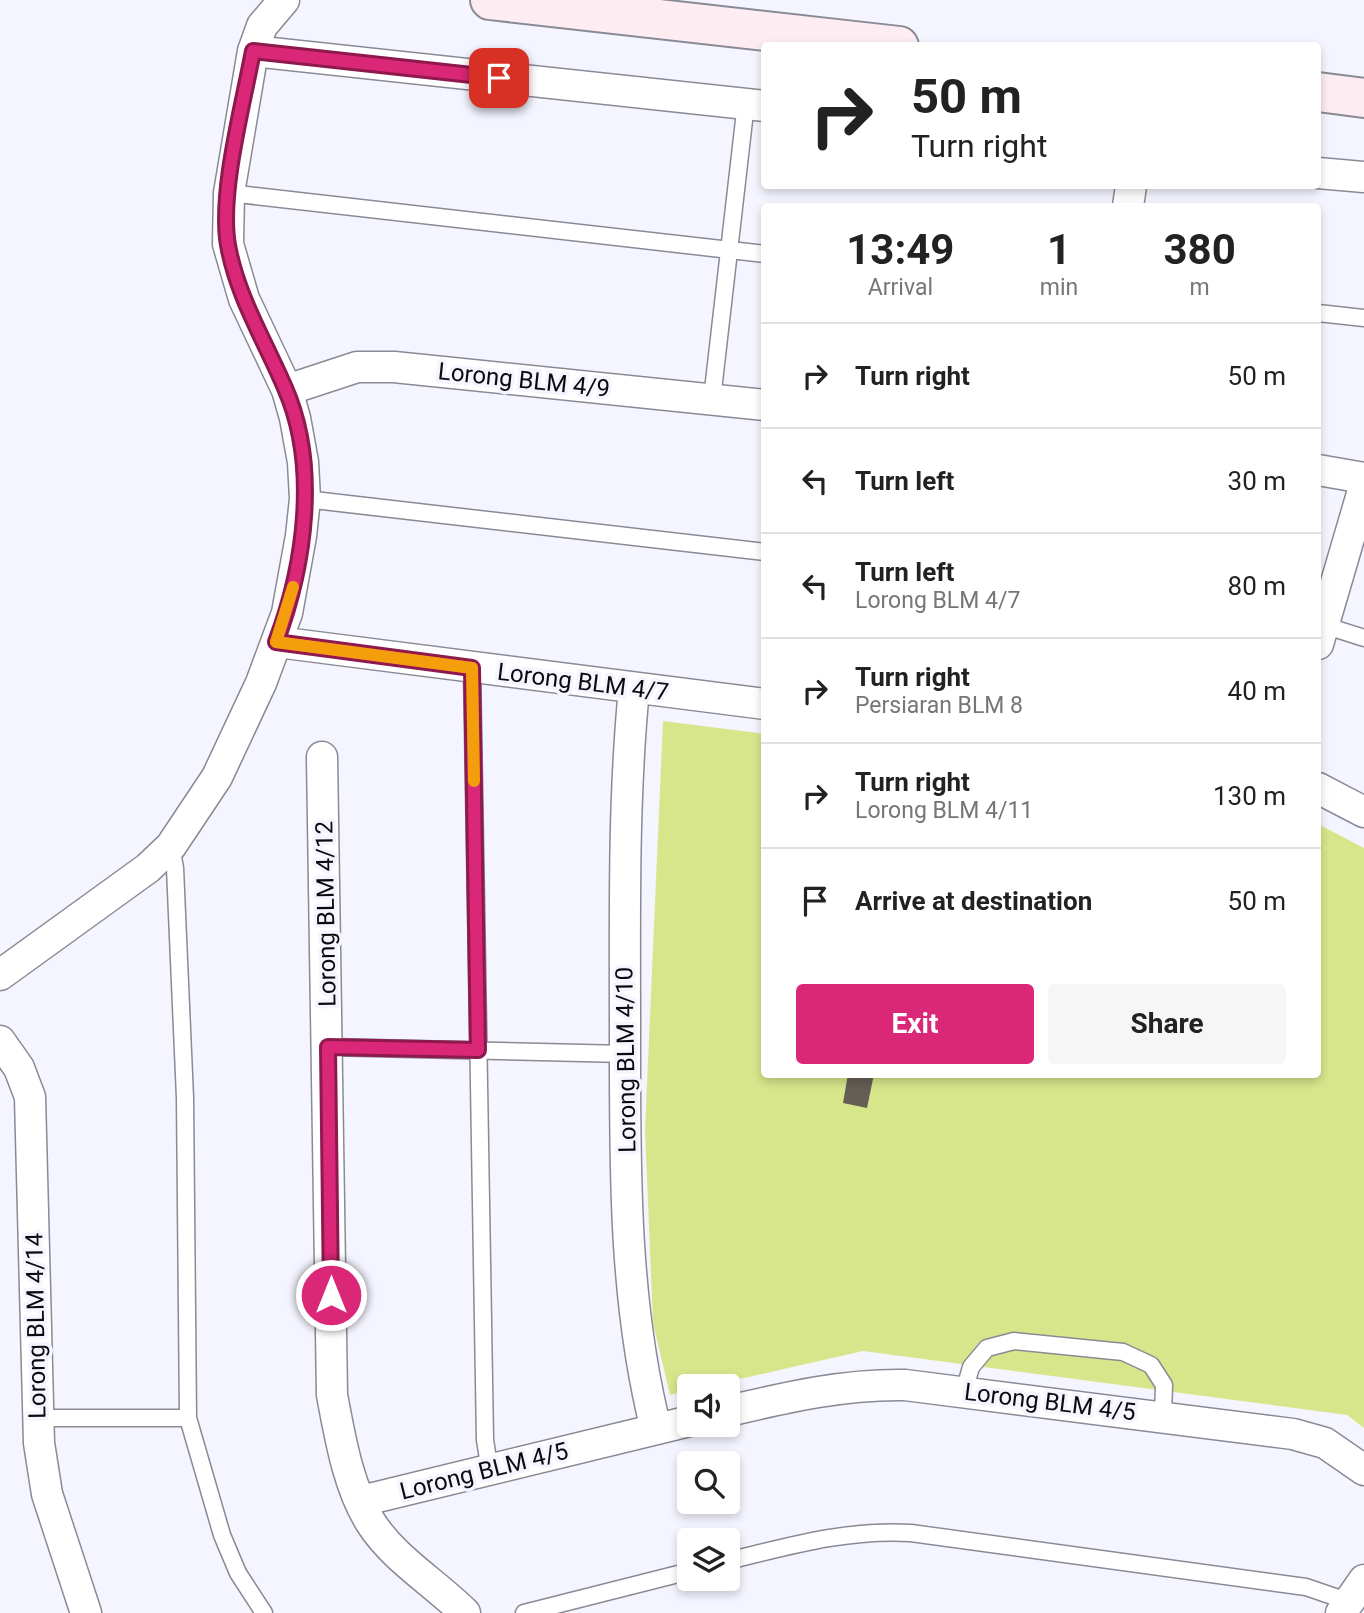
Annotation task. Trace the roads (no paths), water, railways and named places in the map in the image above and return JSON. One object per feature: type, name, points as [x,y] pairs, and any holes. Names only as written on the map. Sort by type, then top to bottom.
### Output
[{"type":"street","points":[[0,975],[148,868],[171,846],[217,777],[261,683],[295,578],[305,499],[296,418],[244,299],[228,244],[229,193],[253,51],[262,26],[284,0]]},
{"type":"street","points":[[490,0],[863,42]]},
{"type":"street","points":[[253,51],[755,105]]},
{"type":"street","points":[[1321,92],[1364,98]]},
{"type":"street","points":[[1321,173],[1364,177]]},
{"type":"street","name":"Lorong BLM 4/9","points":[[286,390],[357,367],[394,366],[761,405]]},
{"type":"street","points":[[1321,471],[1364,478]]},
{"type":"street","points":[[1321,628],[1364,487]]},
{"type":"street","name":"Lorong BLM 4/7","points":[[276,642],[761,704]]},
{"type":"street","name":"Lorong BLM 4/10","points":[[634,689],[627,790],[625,1054],[632,1285],[641,1357],[656,1429]]},
{"type":"street","name":"Lorong BLM 4/12","points":[[322,757],[332,1395],[340,1434],[361,1501],[371,1523],[389,1545],[465,1613]]},
{"type":"street","points":[[1321,790],[1364,812]]},
{"type":"street","name":"Lorong BLM 4/14","points":[[0,1041],[14,1058],[27,1082],[30,1097],[38,1418],[47,1494],[86,1613]]},
{"type":"street","name":"Lorong BLM 4/5","points":[[740,1408],[815,1390],[859,1384],[905,1385],[1163,1416],[1314,1440],[1325,1443],[1364,1470]]},
{"type":"street","name":"Lorong BLM 4/5","points":[[361,1501],[677,1424]]},
{"type":"lane","points":[[712,399],[730,251],[755,105]]},
{"type":"lane","points":[[229,193],[761,254]]},
{"type":"lane","points":[[1321,313],[1364,318]]},
{"type":"lane","points":[[305,499],[761,552]]},
{"type":"lane","points":[[1321,631],[1364,638]]},
{"type":"lane","points":[[472,668],[485,1440],[490,1471]]},
{"type":"lane","points":[[171,846],[175,868],[185,1098],[188,1418],[222,1535],[238,1573],[264,1613]]},
{"type":"lane","points":[[328,1047],[625,1054]]},
{"type":"lane","points":[[964,1392],[971,1367],[987,1348],[1014,1341],[1123,1352],[1151,1366],[1164,1385],[1163,1416]]},
{"type":"lane","points":[[38,1418],[188,1418]]},
{"type":"lane","points":[[740,1558],[837,1536],[865,1532],[898,1532],[1306,1587],[1351,1598]]},
{"type":"lane","points":[[524,1613],[677,1574]]}]
